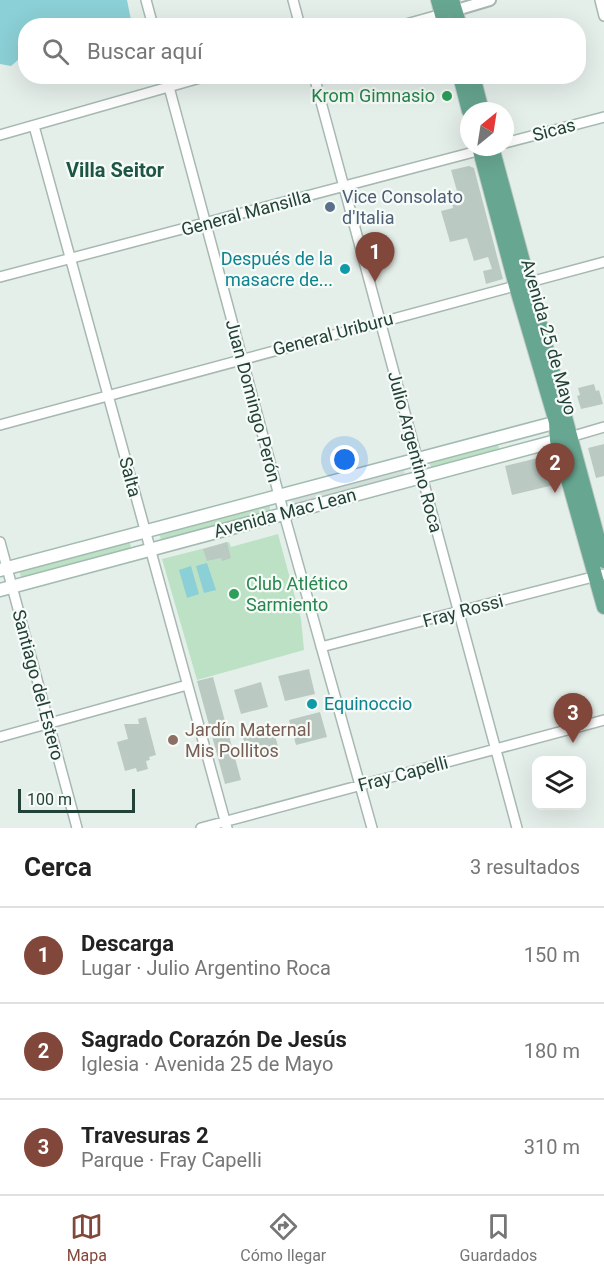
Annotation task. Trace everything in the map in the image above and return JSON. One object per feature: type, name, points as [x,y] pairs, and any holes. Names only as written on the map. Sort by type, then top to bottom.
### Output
[{"type":"main road","points":[[438,0],[449,13]]},
{"type":"main road","points":[[462,84],[467,102]]},
{"type":"main road","points":[[475,84],[480,102]]},
{"type":"main road","name":"Avenida 25 de Mayo","points":[[487,156],[561,421],[563,439],[600,575],[604,607]]},
{"type":"main road","name":"Avenida Mac Lean","points":[[4,569],[561,421]]},
{"type":"main road","points":[[526,430],[531,447]]},
{"type":"main road","points":[[500,437],[505,454]]},
{"type":"main road","name":"Avenida 25 de Mayo","points":[[563,439],[604,561]]},
{"type":"main road","name":"Avenida Mac Lean","points":[[6,588],[563,439]]},
{"type":"street","points":[[146,0],[151,18]]},
{"type":"street","points":[[293,0],[298,18]]},
{"type":"street","points":[[430,18],[490,0]]},
{"type":"street","points":[[600,0],[604,16]]},
{"type":"street","name":"Juan Domingo Perón","points":[[168,84],[279,497],[372,828]]},
{"type":"street","points":[[0,135],[179,84]]},
{"type":"street","name":"Julio Argentino Roca","points":[[316,84],[517,828]]},
{"type":"street","name":"Sicas","points":[[514,141],[604,117]]},
{"type":"street","name":"Salta","points":[[34,126],[226,825]]},
{"type":"street","name":"General Mansilla","points":[[0,277],[460,155]]},
{"type":"street","name":"General Uriburu","points":[[0,425],[604,262]]},
{"type":"street","points":[[563,439],[604,427]]},
{"type":"street","name":"Santiago del Estero","points":[[0,542],[6,588],[49,724],[77,828]]},
{"type":"street","name":"Fray Rossi","points":[[321,647],[600,575]]},
{"type":"street","points":[[0,737],[187,685]]},
{"type":"street","name":"Fray Capelli","points":[[201,828],[226,825],[359,785],[604,720]]},
{"type":"shaded area","points":[[403,468],[406,478],[293,508],[291,498]]},
{"type":"green space","points":[[498,443],[497,452],[435,469],[431,468],[430,462]]},
{"type":"green space","points":[[269,503],[271,513],[162,543],[159,533]]},
{"type":"green space","name":"Club Atlético Sarmiento","points":[[278,534],[301,619],[304,650],[197,680],[162,559],[229,542],[231,547]]},
{"type":"green space","points":[[129,540],[132,550],[22,580],[19,570]]},
{"type":"water","points":[[0,0],[127,0],[131,18],[18,18],[18,60],[11,66],[0,64]]},
{"type":"water","points":[[207,563],[216,590],[204,593],[196,566]]},
{"type":"water","points":[[191,566],[199,594],[187,598],[179,570]]},
{"type":"building","points":[[469,166],[474,168],[503,279],[486,284],[483,271],[492,269],[488,257],[474,261],[467,238],[450,242],[441,211],[453,208],[449,193],[457,191],[451,170]]},
{"type":"building","points":[[594,384],[596,391],[599,390],[603,404],[581,409],[577,396],[580,395],[578,388]]},
{"type":"building","points":[[604,444],[604,476],[596,478],[588,448]]},
{"type":"building","points":[[546,456],[547,461],[552,459],[558,484],[512,495],[505,466]]},
{"type":"building","points":[[227,542],[231,558],[222,561],[221,558],[207,561],[203,549]]},
{"type":"building","points":[[309,669],[315,694],[285,701],[278,676]]},
{"type":"building","points":[[213,677],[241,780],[225,784],[197,681]]},
{"type":"building","points":[[261,682],[268,707],[241,714],[234,690]]},
{"type":"building","points":[[320,712],[327,737],[296,745],[289,720]]},
{"type":"building","points":[[146,717],[156,755],[149,757],[150,760],[146,761],[148,769],[137,772],[136,768],[125,771],[117,742],[128,739],[124,724],[139,724],[138,719]]},
{"type":"building","points":[[272,725],[279,750],[249,758],[242,734]]},
{"type":"place","name":"Krom Gimnasio","points":[[447,96]]},
{"type":"place","name":"Vice Consolato d'Italia","points":[[330,207]]},
{"type":"place","name":"Después de la masacre de...","points":[[345,269]]},
{"type":"place","name":"Descarga","points":[[375,282]]},
{"type":"place","name":"Sagrado Corazón De Jesús","points":[[555,493]]},
{"type":"place","name":"Club Atlético Sarmiento","points":[[234,594]]},
{"type":"place","name":"Equinoccio","points":[[312,704]]},
{"type":"place","name":"Jardín Maternal Mis Pollitos","points":[[173,740]]},
{"type":"place","name":"Travesuras 2","points":[[573,743]]},
{"type":"district","name":"Villa Seitor","points":[[115,170]]}]
